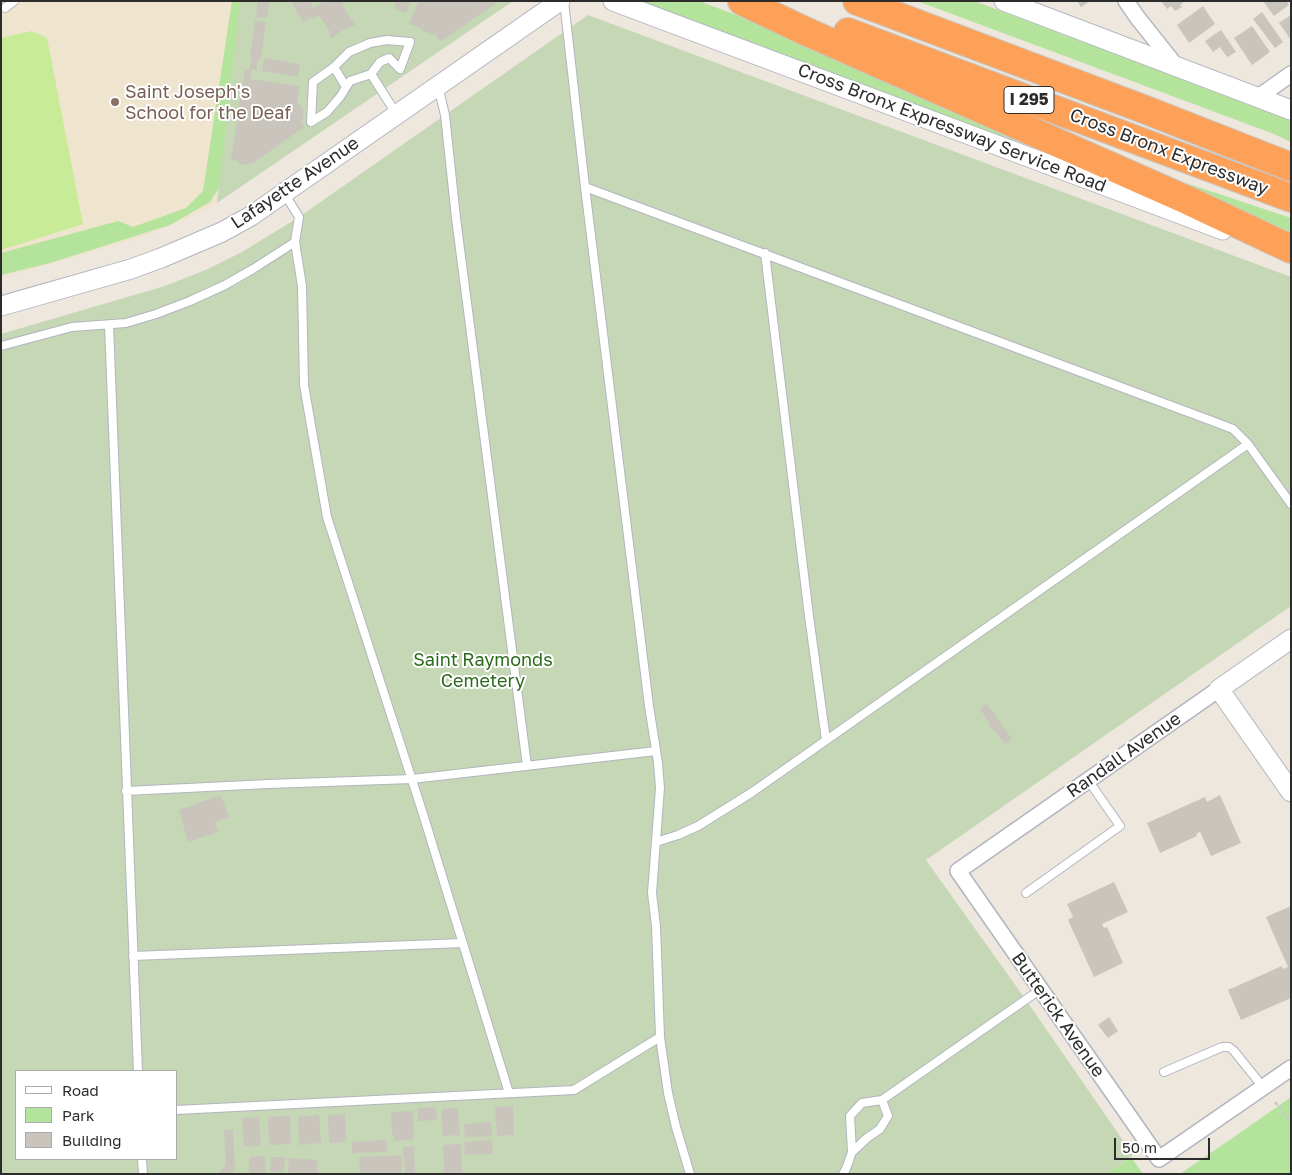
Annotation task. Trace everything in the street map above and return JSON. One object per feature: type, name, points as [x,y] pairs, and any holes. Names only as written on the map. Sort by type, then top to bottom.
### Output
[{"type":"highway","points":[[742,1],[805,31],[1178,196],[1291,249]]},
{"type":"highway","name":"Cross Bronx Expressway","points":[[767,1],[1291,198]]},
{"type":"highway","name":"Cross Bronx Expressway","points":[[857,1],[1291,167]]},
{"type":"highway","points":[[1146,110],[1291,154]]},
{"type":"street","name":"Lafayette Avenue","points":[[1,306],[161,258],[222,232],[251,216],[284,194],[560,1]]},
{"type":"street","name":"Cross Bronx Expressway Service Road","points":[[613,1],[1291,255]]},
{"type":"street","points":[[1004,1],[1291,110]]},
{"type":"street","points":[[1126,1],[1136,17],[1176,66]]},
{"type":"street","points":[[1258,98],[1291,74]]},
{"type":"street","name":"Randall Avenue","points":[[958,871],[1291,639]]},
{"type":"street","points":[[1219,689],[1291,792]]},
{"type":"street","name":"Butterick Avenue","points":[[958,871],[1159,1160],[1263,1087]]},
{"type":"street","points":[[1263,1087],[1291,1068]]},
{"type":"lane","points":[[5,8],[14,1]]},
{"type":"lane","points":[[564,1],[585,187],[660,788],[652,892],[656,926],[660,1037],[668,1093],[690,1174]]},
{"type":"lane","points":[[386,40],[410,42],[400,69],[389,58],[380,62],[371,74],[350,81],[340,97],[327,112],[311,122],[313,82],[334,67],[349,52],[370,43],[386,40]]},
{"type":"lane","points":[[334,67],[346,87]]},
{"type":"lane","points":[[371,74],[397,115]]},
{"type":"lane","points":[[438,86],[445,115],[456,218],[527,766]]},
{"type":"lane","points":[[585,187],[1212,420],[1233,430],[1248,444],[1291,504]]},
{"type":"lane","points":[[284,194],[299,217],[295,242],[302,286],[304,385],[327,517],[412,778],[509,1093]]},
{"type":"lane","points":[[1,346],[72,327],[126,323],[144,318],[190,301],[225,285],[295,242]]},
{"type":"lane","points":[[765,254],[826,740]]},
{"type":"lane","points":[[108,325],[138,1070]]},
{"type":"lane","points":[[656,842],[698,826],[751,793],[1248,444]]},
{"type":"lane","points":[[126,791],[412,778],[656,751]]},
{"type":"lane","points":[[1026,893],[1120,826],[1088,780]]},
{"type":"lane","points":[[133,956],[463,943]]},
{"type":"lane","points":[[843,1174],[852,1152],[850,1116],[862,1103],[882,1100],[1040,989]]},
{"type":"lane","points":[[178,1110],[574,1090],[660,1037]]},
{"type":"lane","points":[[1164,1072],[1225,1046],[1232,1048],[1263,1087]]},
{"type":"lane","points":[[852,1152],[880,1129],[888,1116],[882,1100]]},
{"type":"lane","points":[[142,1160],[143,1174]]},
{"type":"path","points":[[1275,1102],[1291,1122]]},
{"type":"shaded area","name":"Saint Joseph's School for the Deaf","points":[[1,1],[240,1],[217,203],[191,217],[136,239],[1,278]]},
{"type":"green space","points":[[232,1],[249,1],[225,178],[210,202],[170,225],[50,263],[1,275],[1,253],[118,221],[133,227],[186,208],[203,191]]},
{"type":"green space","points":[[240,1],[513,1],[217,203]]},
{"type":"green space","points":[[641,1],[699,1],[821,47],[1004,130],[1017,144]]},
{"type":"green space","points":[[917,1],[974,1],[1291,120],[1291,142],[1274,134]]},
{"type":"green space","name":"Saint Raymonds Cemetery","points":[[588,15],[1291,277],[1291,606],[926,860],[1133,1155],[1106,1174],[1,1174],[1,334],[165,286],[208,269],[242,252],[299,217]]},
{"type":"green space","points":[[32,31],[47,38],[83,224],[1,250],[1,38]]},
{"type":"green space","points":[[1108,157],[1291,218],[1291,240]]},
{"type":"green space","points":[[1291,1097],[1291,1174],[1180,1174],[1244,1130]]},
{"type":"green space","points":[[1131,1157],[1143,1174],[1106,1174]]},
{"type":"building","points":[[258,1],[269,1],[267,18],[256,17]]},
{"type":"building","points":[[291,1],[310,1],[313,8],[324,1],[343,1],[343,6],[355,22],[354,26],[350,26],[335,35],[334,38],[330,37],[330,32],[322,19],[318,16],[303,22]]},
{"type":"building","points":[[396,1],[410,1],[406,13],[394,9]]},
{"type":"building","points":[[420,1],[494,1],[496,3],[440,42],[435,34],[432,35],[422,31],[423,29],[409,24]]},
{"type":"building","points":[[1077,1],[1090,1],[1081,7]]},
{"type":"building","points":[[1161,1],[1185,1],[1180,5],[1182,7],[1175,11],[1171,6],[1167,9]]},
{"type":"building","points":[[1263,1],[1287,1],[1289,5],[1274,16]]},
{"type":"building","points":[[1203,6],[1215,24],[1189,43],[1177,25]]},
{"type":"building","points":[[1262,12],[1283,42],[1275,48],[1253,19]]},
{"type":"building","points":[[1291,15],[1291,40],[1279,23]]},
{"type":"building","points":[[255,21],[266,22],[261,58],[257,61],[257,70],[251,70],[250,79],[300,86],[297,102],[304,110],[301,123],[304,127],[248,165],[239,164],[237,161],[231,160],[245,69],[249,70],[252,56],[250,56]]},
{"type":"building","points":[[1252,26],[1270,52],[1252,65],[1234,38]]},
{"type":"building","points":[[1221,30],[1236,52],[1227,57],[1220,47],[1213,52],[1205,41]]},
{"type":"building","points":[[264,58],[300,64],[298,77],[262,71]]},
{"type":"building","points":[[987,704],[1012,739],[1005,744],[989,725],[980,709]]},
{"type":"building","points":[[221,795],[229,818],[215,822],[218,832],[188,842],[179,810]]},
{"type":"building","points":[[1220,795],[1241,843],[1211,856],[1200,832],[1196,834],[1197,836],[1160,853],[1147,823],[1205,797],[1207,802]]},
{"type":"building","points":[[1114,882],[1128,912],[1102,924],[1104,928],[1107,927],[1123,963],[1094,977],[1068,920],[1073,917],[1067,904]]},
{"type":"building","points":[[1291,906],[1291,998],[1241,1020],[1228,990],[1282,966],[1283,969],[1288,967],[1266,917]]},
{"type":"building","points":[[1109,1017],[1118,1031],[1108,1038],[1098,1025]]},
{"type":"building","points":[[513,1106],[514,1135],[497,1136],[495,1107]]},
{"type":"building","points":[[436,1107],[437,1120],[418,1121],[417,1108]]},
{"type":"building","points":[[458,1108],[460,1135],[443,1136],[441,1109]]},
{"type":"building","points":[[413,1111],[413,1140],[394,1141],[391,1112]]},
{"type":"building","points":[[345,1114],[346,1142],[329,1143],[328,1115]]},
{"type":"building","points":[[319,1115],[321,1143],[299,1145],[298,1117]]},
{"type":"building","points":[[290,1116],[291,1144],[269,1145],[268,1117]]},
{"type":"building","points":[[259,1117],[261,1146],[244,1147],[242,1118]]},
{"type":"building","points":[[491,1122],[492,1136],[465,1137],[464,1124]]},
{"type":"building","points":[[224,1130],[233,1130],[235,1170],[231,1174],[218,1174],[226,1165]]},
{"type":"building","points":[[387,1140],[387,1152],[352,1153],[352,1142]]},
{"type":"building","points":[[492,1140],[493,1154],[465,1155],[464,1142]]},
{"type":"building","points":[[461,1144],[462,1174],[444,1174],[443,1145]]},
{"type":"building","points":[[414,1146],[415,1174],[405,1174],[403,1147]]},
{"type":"building","points":[[401,1155],[402,1174],[360,1174],[359,1157]]},
{"type":"building","points":[[265,1156],[266,1174],[249,1174],[249,1157]]},
{"type":"building","points":[[271,1157],[285,1157],[284,1172],[270,1171]]},
{"type":"building","points":[[289,1158],[317,1160],[317,1174],[294,1174],[294,1172],[288,1172]]},
{"type":"place","name":"Saint Joseph's School for the Deaf","points":[[115,102]]}]
